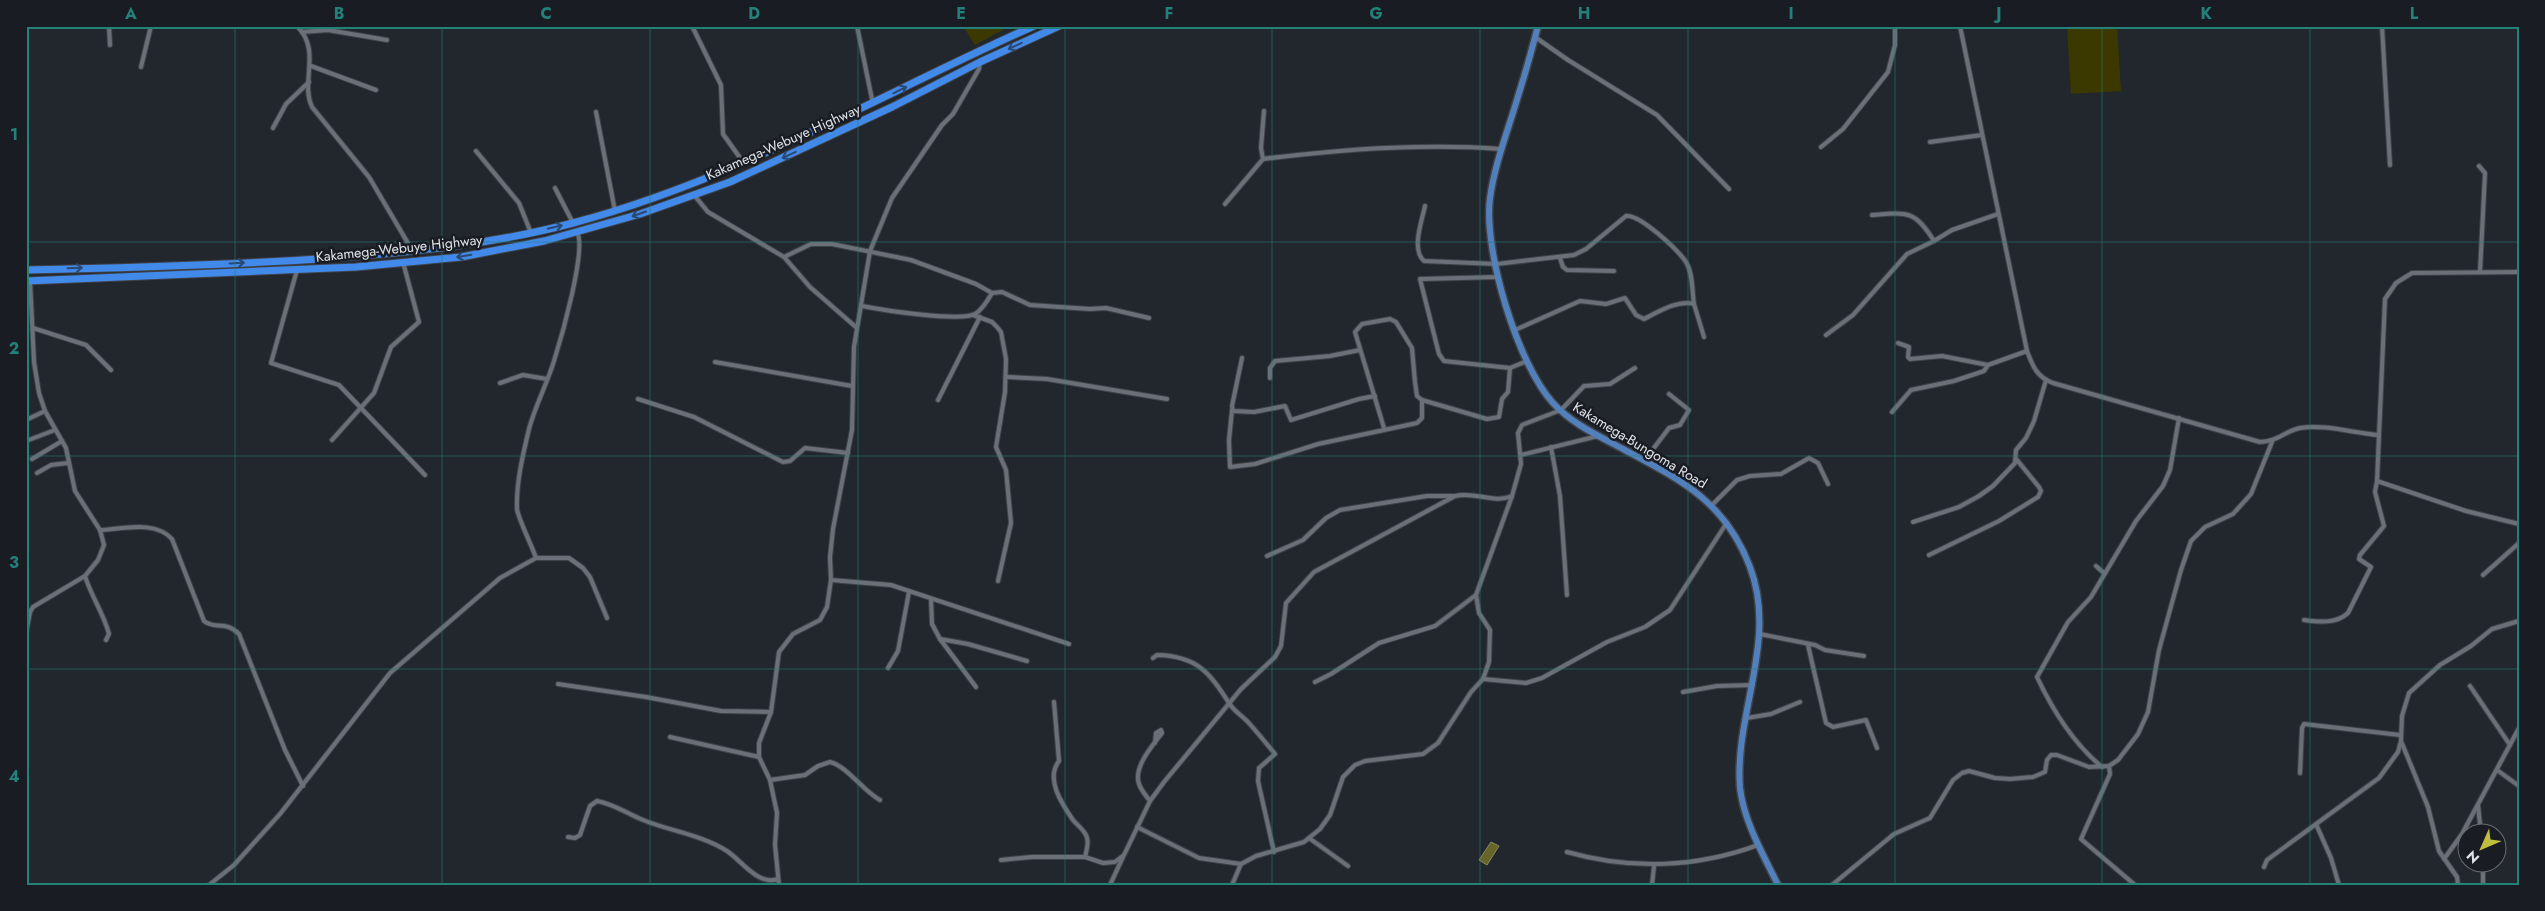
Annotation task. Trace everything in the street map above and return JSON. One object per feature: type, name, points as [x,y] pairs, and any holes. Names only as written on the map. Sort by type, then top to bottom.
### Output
[{"type":"highway","name":"Kakamega-Webuye Highway","points":[[28,280],[297,270],[461,257],[544,242],[626,219],[730,182],[892,107],[980,62],[1059,26]]},
{"type":"highway","name":"Kakamega-Webuye Highway","points":[[28,270],[272,261],[413,252],[466,246],[573,223],[744,164],[1031,27]]},
{"type":"highway","points":[[573,223],[577,232]]},
{"type":"highway","points":[[28,270],[28,280]]},
{"type":"main road","name":"Kakamega-Bungoma Road","points":[[1538,26],[1501,149],[1490,197],[1489,215],[1492,250],[1499,277],[1515,330],[1527,361],[1544,392],[1574,422],[1680,480],[1712,505],[1726,524],[1750,567],[1757,601],[1760,634],[1740,761],[1740,785],[1746,814],[1758,845],[1778,885]]},
{"type":"street","points":[[109,26],[110,46]]},
{"type":"street","points":[[141,66],[151,26]]},
{"type":"street","points":[[297,26],[308,44],[311,66],[308,95],[312,107],[369,176],[413,252]]},
{"type":"street","points":[[692,26],[722,85],[724,134],[744,164]]},
{"type":"street","points":[[857,26],[873,104]]},
{"type":"street","points":[[1821,146],[1843,128],[1888,72],[1895,45],[1895,26]]},
{"type":"street","points":[[1960,26],[2027,351],[2034,369],[2046,380],[2260,442],[2272,442],[2295,429],[2309,427],[2378,435]]},
{"type":"street","points":[[2382,26],[2390,165]]},
{"type":"street","points":[[302,32],[328,30],[387,40]]},
{"type":"street","points":[[1535,37],[1568,60],[1657,115],[1729,189]]},
{"type":"street","points":[[779,885],[775,845],[777,813],[770,780],[759,757],[759,743],[771,712],[779,652],[793,634],[815,624],[824,616],[831,580],[830,557],[833,529],[852,430],[852,386],[857,328],[870,251],[892,198],[942,125],[953,114],[979,69],[980,62]]},
{"type":"street","points":[[311,66],[376,90]]},
{"type":"street","points":[[273,128],[286,104],[308,82]]},
{"type":"street","points":[[1263,159],[1261,148],[1264,111]]},
{"type":"street","points":[[596,112],[615,210]]},
{"type":"street","points":[[1930,142],[1982,135]]},
{"type":"street","points":[[1225,204],[1263,159],[1400,147],[1463,146],[1501,149]]},
{"type":"street","points":[[476,151],[519,203],[531,233]]},
{"type":"street","points":[[2480,166],[2485,173],[2480,272]]},
{"type":"street","points":[[555,188],[573,223]]},
{"type":"street","points":[[693,194],[708,212],[784,256],[810,287],[857,328]]},
{"type":"street","points":[[1425,206],[1418,243],[1419,255],[1424,261],[1497,264],[1560,258],[1586,249],[1626,216],[1636,218],[1659,235],[1686,262],[1694,304],[1704,337]]},
{"type":"street","points":[[1872,215],[1901,212],[1912,215],[1924,223],[1934,241]]},
{"type":"street","points":[[1826,336],[1853,315],[1907,254],[1952,230],[1998,214]]},
{"type":"street","points":[[536,558],[528,534],[518,514],[518,498],[529,430],[548,379],[570,301],[581,243],[577,232]]},
{"type":"street","points":[[784,256],[817,243],[870,251],[911,260],[976,284],[992,293],[1002,292],[1030,305],[1090,309],[1106,308],[1149,318]]},
{"type":"street","points":[[1560,258],[1563,267],[1567,270],[1614,271]]},
{"type":"street","points":[[332,440],[374,393],[391,347],[419,322],[403,262]]},
{"type":"street","points":[[297,270],[271,363],[339,385],[362,407],[424,475]]},
{"type":"street","points":[[2304,620],[2325,622],[2343,617],[2358,595],[2371,567],[2359,559],[2360,555],[2384,526],[2375,492],[2385,299],[2390,290],[2396,283],[2412,273],[2519,272]]},
{"type":"street","points":[[1499,277],[1452,280],[1422,277],[1419,282],[1441,359],[1510,368],[1527,361]]},
{"type":"street","points":[[26,634],[30,612],[33,607],[84,576],[98,560],[104,546],[100,530],[79,499],[62,441],[45,411],[34,362],[28,280]]},
{"type":"street","points":[[974,315],[992,293]]},
{"type":"street","points":[[1515,330],[1580,301],[1606,304],[1625,298],[1636,315],[1644,318],[1680,304],[1688,302],[1694,304]]},
{"type":"street","points":[[862,306],[901,313],[974,315],[992,322],[1001,332],[1007,377],[996,447],[1006,470],[1011,524],[998,581]]},
{"type":"street","points":[[938,400],[980,317]]},
{"type":"street","points":[[1384,428],[1360,350],[1356,332],[1358,326],[1390,318],[1394,320],[1412,348],[1418,396],[1422,400],[1488,419],[1498,417],[1502,399],[1508,392],[1510,368]]},
{"type":"street","points":[[33,328],[86,345],[111,370]]},
{"type":"street","points":[[1898,343],[1909,346],[1908,357],[1910,359],[1942,356],[1988,365],[2027,351]]},
{"type":"street","points":[[1270,378],[1270,368],[1275,361],[1330,356],[1360,350]]},
{"type":"street","points":[[1242,358],[1232,410],[1229,440],[1230,467],[1255,464],[1318,444],[1420,421],[1422,400]]},
{"type":"street","points":[[715,362],[852,386]]},
{"type":"street","points":[[1892,412],[1911,390],[1954,381],[1984,371],[1988,365]]},
{"type":"street","points":[[1137,827],[1199,858],[1241,864],[1256,856],[1274,852],[1309,838],[1325,824],[1343,776],[1348,770],[1364,761],[1409,757],[1431,750],[1438,743],[1470,692],[1483,679],[1489,662],[1490,630],[1479,613],[1476,595],[1512,496],[1521,464],[1518,433],[1522,425],[1561,410],[1584,386],[1610,384],[1635,368]]},
{"type":"street","points":[[500,384],[523,375],[548,379]]},
{"type":"street","points":[[1007,377],[1046,378],[1167,399]]},
{"type":"street","points":[[1929,555],[1999,521],[2038,497],[2041,491],[2016,460],[2016,450],[2026,438],[2034,421],[2046,380]]},
{"type":"street","points":[[1644,461],[1669,428],[1680,425],[1689,410],[1669,394]]},
{"type":"street","points":[[1232,410],[1254,412],[1285,406],[1288,418],[1292,420],[1359,399],[1375,396]]},
{"type":"street","points":[[638,399],[694,417],[783,462],[790,461],[805,448],[848,454]]},
{"type":"street","points":[[26,420],[45,411]]},
{"type":"street","points":[[2102,767],[2085,753],[2067,731],[2037,677],[2068,622],[2091,597],[2136,521],[2163,486],[2170,470],[2179,418]]},
{"type":"street","points":[[26,441],[55,430]]},
{"type":"street","points":[[1521,455],[1598,436]]},
{"type":"street","points":[[32,458],[62,441]]},
{"type":"street","points":[[1832,885],[1894,834],[1930,818],[1953,780],[1962,774],[1969,771],[1995,778],[2033,777],[2045,772],[2048,760],[2052,755],[2057,754],[2089,767],[2109,766],[2118,760],[2145,721],[2158,650],[2180,570],[2192,541],[2205,527],[2233,514],[2251,494],[2272,442]]},
{"type":"street","points":[[1551,447],[1560,496],[1567,594]]},
{"type":"street","points":[[1712,505],[1737,480],[1750,476],[1781,474],[1809,458],[1818,463],[1828,484]]},
{"type":"street","points":[[1913,522],[1959,507],[1979,496],[1993,486],[2016,460]]},
{"type":"street","points":[[37,473],[51,465],[68,463]]},
{"type":"street","points":[[2377,481],[2466,511],[2519,524]]},
{"type":"street","points":[[1110,885],[1150,801],[1241,689],[1275,657],[1281,646],[1286,603],[1314,572],[1456,496],[1464,493],[1492,499],[1504,499],[1512,496]]},
{"type":"street","points":[[1267,556],[1303,540],[1326,518],[1340,510],[1427,496],[1456,496]]},
{"type":"street","points":[[1483,679],[1526,683],[1542,678],[1607,642],[1660,619],[1670,610],[1726,524]]},
{"type":"street","points":[[100,530],[153,527],[164,531],[172,539],[204,621],[210,625],[228,626],[239,634],[286,750],[303,786]]},
{"type":"street","points":[[2483,575],[2519,542]]},
{"type":"street","points":[[209,885],[234,864],[303,786],[390,673],[500,578],[536,558],[560,556],[569,558],[579,564],[590,577],[607,618]]},
{"type":"street","points":[[2096,566],[2104,573]]},
{"type":"street","points":[[84,576],[90,593],[106,622],[110,634],[106,640]]},
{"type":"street","points":[[831,580],[891,585],[1069,644]]},
{"type":"street","points":[[888,668],[898,651],[909,592]]},
{"type":"street","points":[[1315,682],[1379,643],[1435,626],[1476,595]]},
{"type":"street","points":[[931,599],[932,624],[940,639],[976,687]]},
{"type":"street","points":[[2458,885],[2455,872],[2439,851],[2428,807],[2401,741],[2404,704],[2409,693],[2440,664],[2471,646],[2492,629],[2519,621]]},
{"type":"street","points":[[1760,634],[1825,650],[1864,656]]},
{"type":"street","points":[[940,639],[968,644],[1027,661]]},
{"type":"street","points":[[1808,645],[1826,723],[1833,727],[1866,720],[1877,748]]},
{"type":"street","points":[[1153,658],[1157,654],[1179,657],[1201,667],[1225,694],[1229,703],[1262,737],[1275,754],[1258,768],[1258,781],[1274,852]]},
{"type":"street","points":[[558,684],[722,711],[771,712]]},
{"type":"street","points":[[1683,692],[1717,686],[1753,685]]},
{"type":"street","points":[[2470,686],[2510,745]]},
{"type":"street","points":[[1054,702],[1059,761],[1054,768],[1054,785],[1060,800],[1086,835],[1088,844],[1085,857]]},
{"type":"street","points":[[1747,718],[1771,714],[1800,702]]},
{"type":"street","points":[[2300,772],[2302,728],[2304,724],[2400,735]]},
{"type":"street","points":[[2444,859],[2462,834],[2519,728]]},
{"type":"street","points":[[670,737],[759,757]]},
{"type":"street","points":[[2264,867],[2268,860],[2379,778],[2398,752],[2401,741]]},
{"type":"street","points":[[1150,801],[1139,784],[1138,776],[1140,767],[1155,742]]},
{"type":"street","points":[[770,780],[805,775],[818,766],[830,762],[854,777],[868,794],[880,800]]},
{"type":"street","points":[[2109,766],[2110,774],[2081,839],[2136,885]]},
{"type":"street","points":[[2498,770],[2519,786]]},
{"type":"street","points":[[568,837],[575,838],[580,836],[590,806],[597,801],[643,820],[725,849],[762,879],[771,882],[778,879]]},
{"type":"street","points":[[2478,805],[2480,824]]},
{"type":"street","points":[[2316,824],[2331,858],[2339,885]]},
{"type":"street","points":[[1309,838],[1348,866]]},
{"type":"street","points":[[1567,852],[1608,862],[1654,866],[1718,857],[1758,845]]},
{"type":"street","points":[[1002,860],[1032,857],[1085,857],[1103,863],[1115,862],[1124,855]]},
{"type":"street","points":[[1232,885],[1241,864]]},
{"type":"street","points":[[1652,885],[1654,866]]},
{"type":"shaded area","points":[[963,26],[1010,26],[975,45]]},
{"type":"shaded area","points":[[2067,26],[2117,26],[2121,91],[2071,94]]},
{"type":"shaded area","points":[[1491,842],[1499,846],[1487,865],[1479,860]]}]
